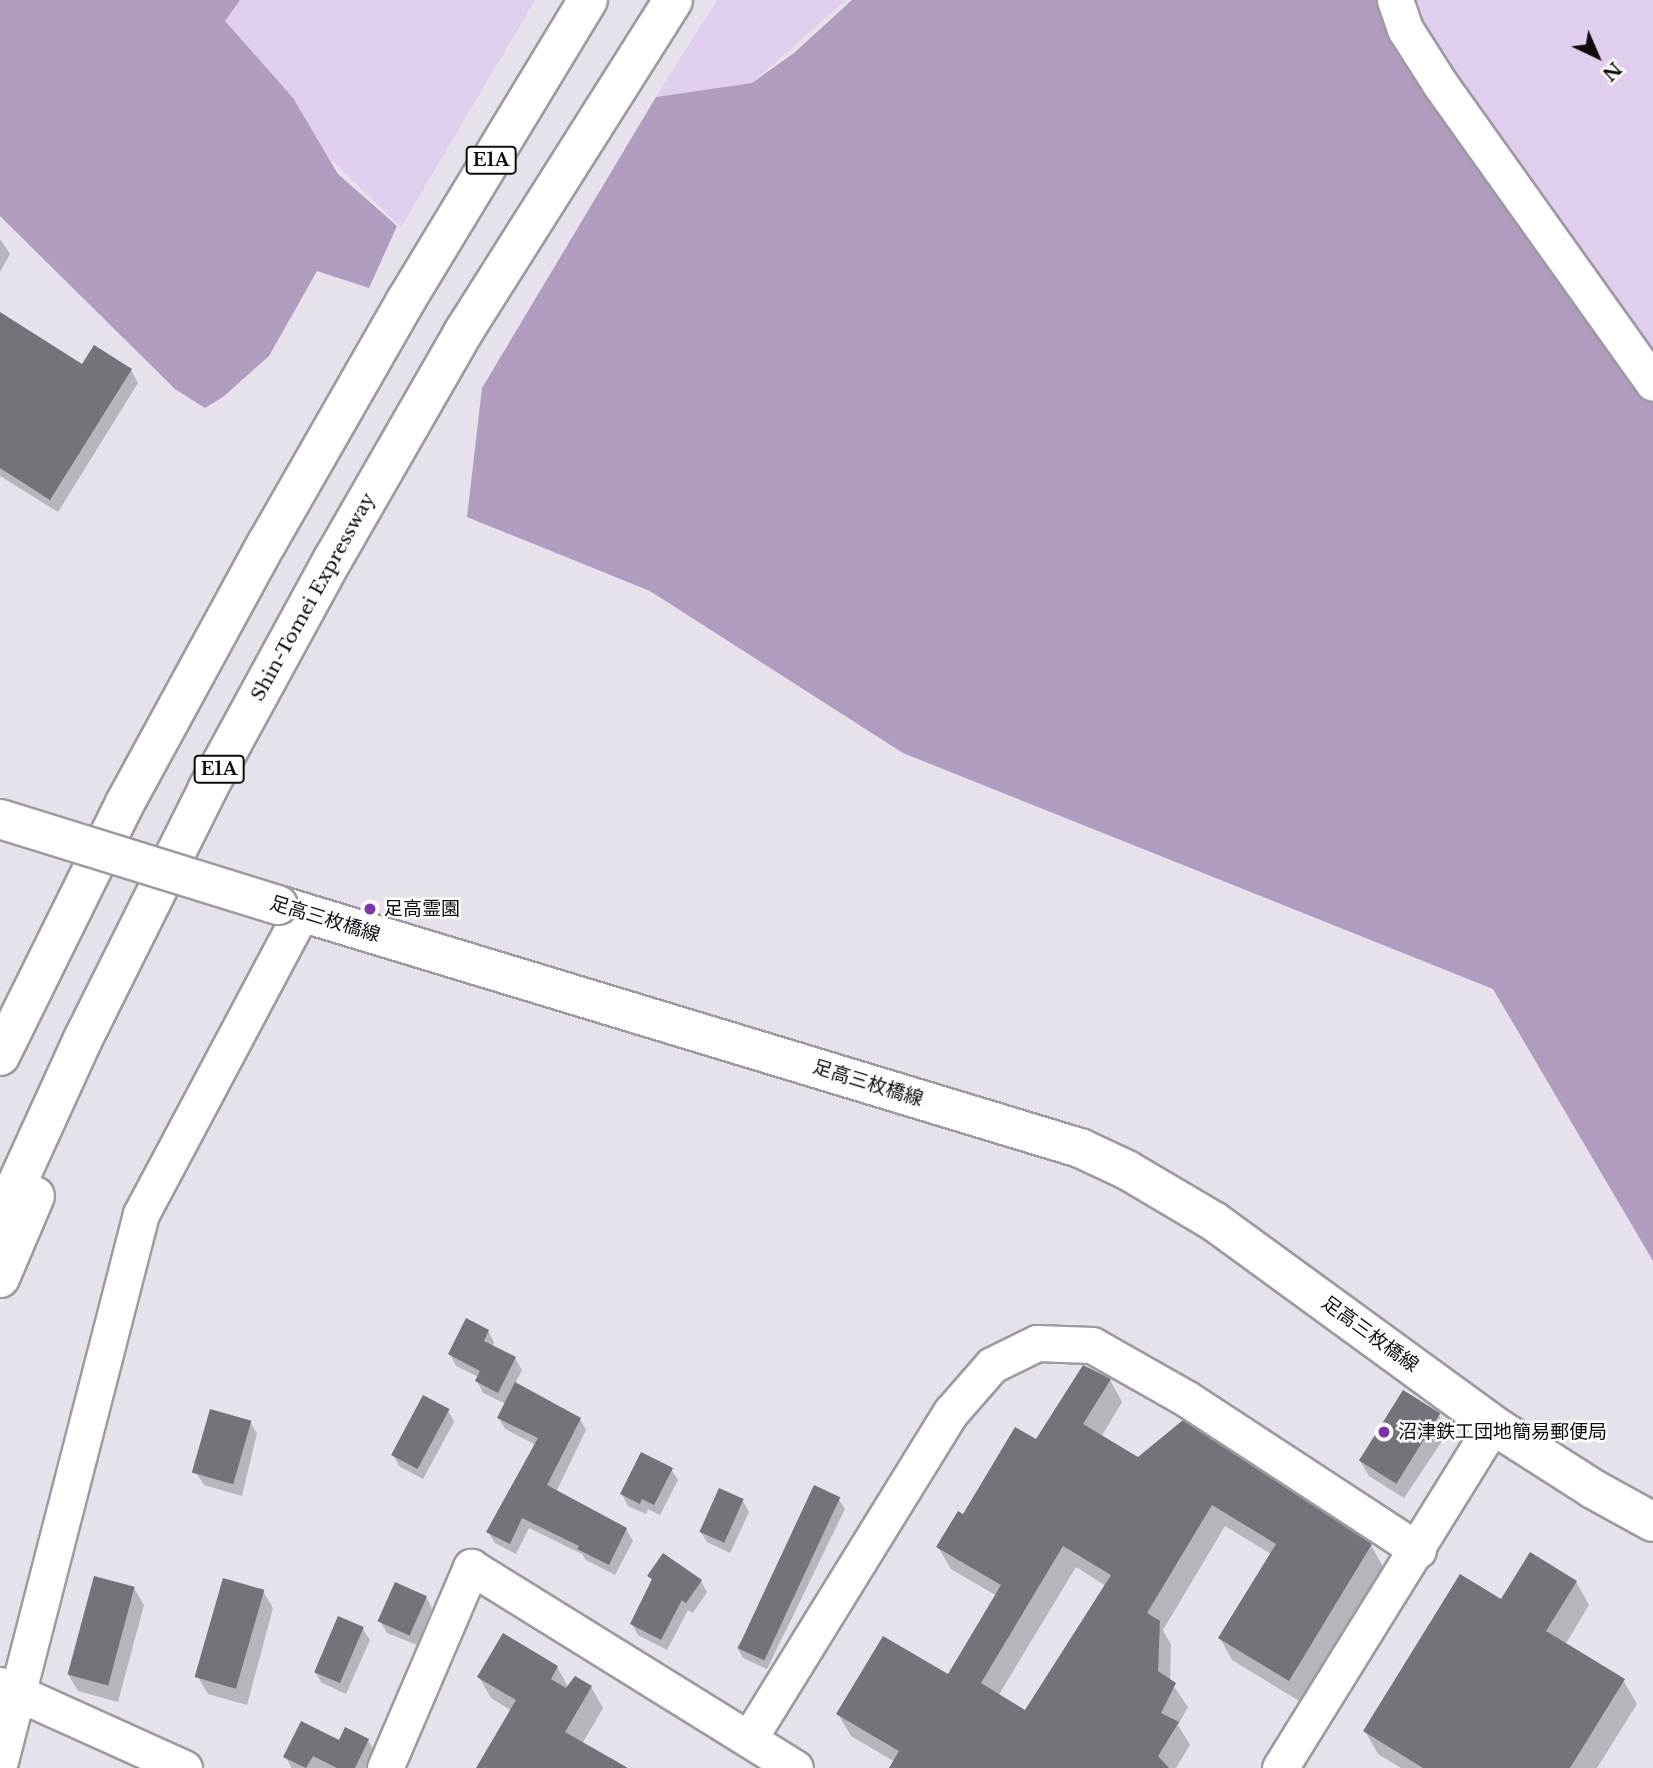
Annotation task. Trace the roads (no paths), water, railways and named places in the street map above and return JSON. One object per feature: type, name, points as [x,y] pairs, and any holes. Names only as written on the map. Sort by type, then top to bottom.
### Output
[{"type":"main road","name":"Shin-Tomei Expressway","points":[[0,1220],[83,1039],[208,788],[333,559],[464,331],[673,0]]},
{"type":"main road","name":"E1A","points":[[0,1056],[125,803],[267,543],[405,302],[583,10]]},
{"type":"main road","points":[[0,1278],[208,788]]},
{"type":"main road","name":"足高三枚橋線","points":[[0,819],[1080,1148],[1127,1170],[1215,1222],[1493,1425],[1593,1489],[1653,1522]]},
{"type":"street","points":[[1405,10],[1574,276],[1653,383]]},
{"type":"street","points":[[0,1761],[9,1689],[141,1214],[289,909]]},
{"type":"street","points":[[750,1737],[950,1412],[992,1365],[1037,1343],[1092,1345],[1187,1399],[1418,1550]]},
{"type":"street","points":[[1280,1768],[1418,1550],[1493,1425]]},
{"type":"street","points":[[385,1768],[471,1567],[750,1737],[796,1768]]},
{"type":"street","points":[[9,1689],[184,1768]]},
{"type":"place","name":"足高霊園","points":[[370,909]]},
{"type":"place","name":"沼津鉄工団地簡易郵便局","points":[[1384,1432]]}]
